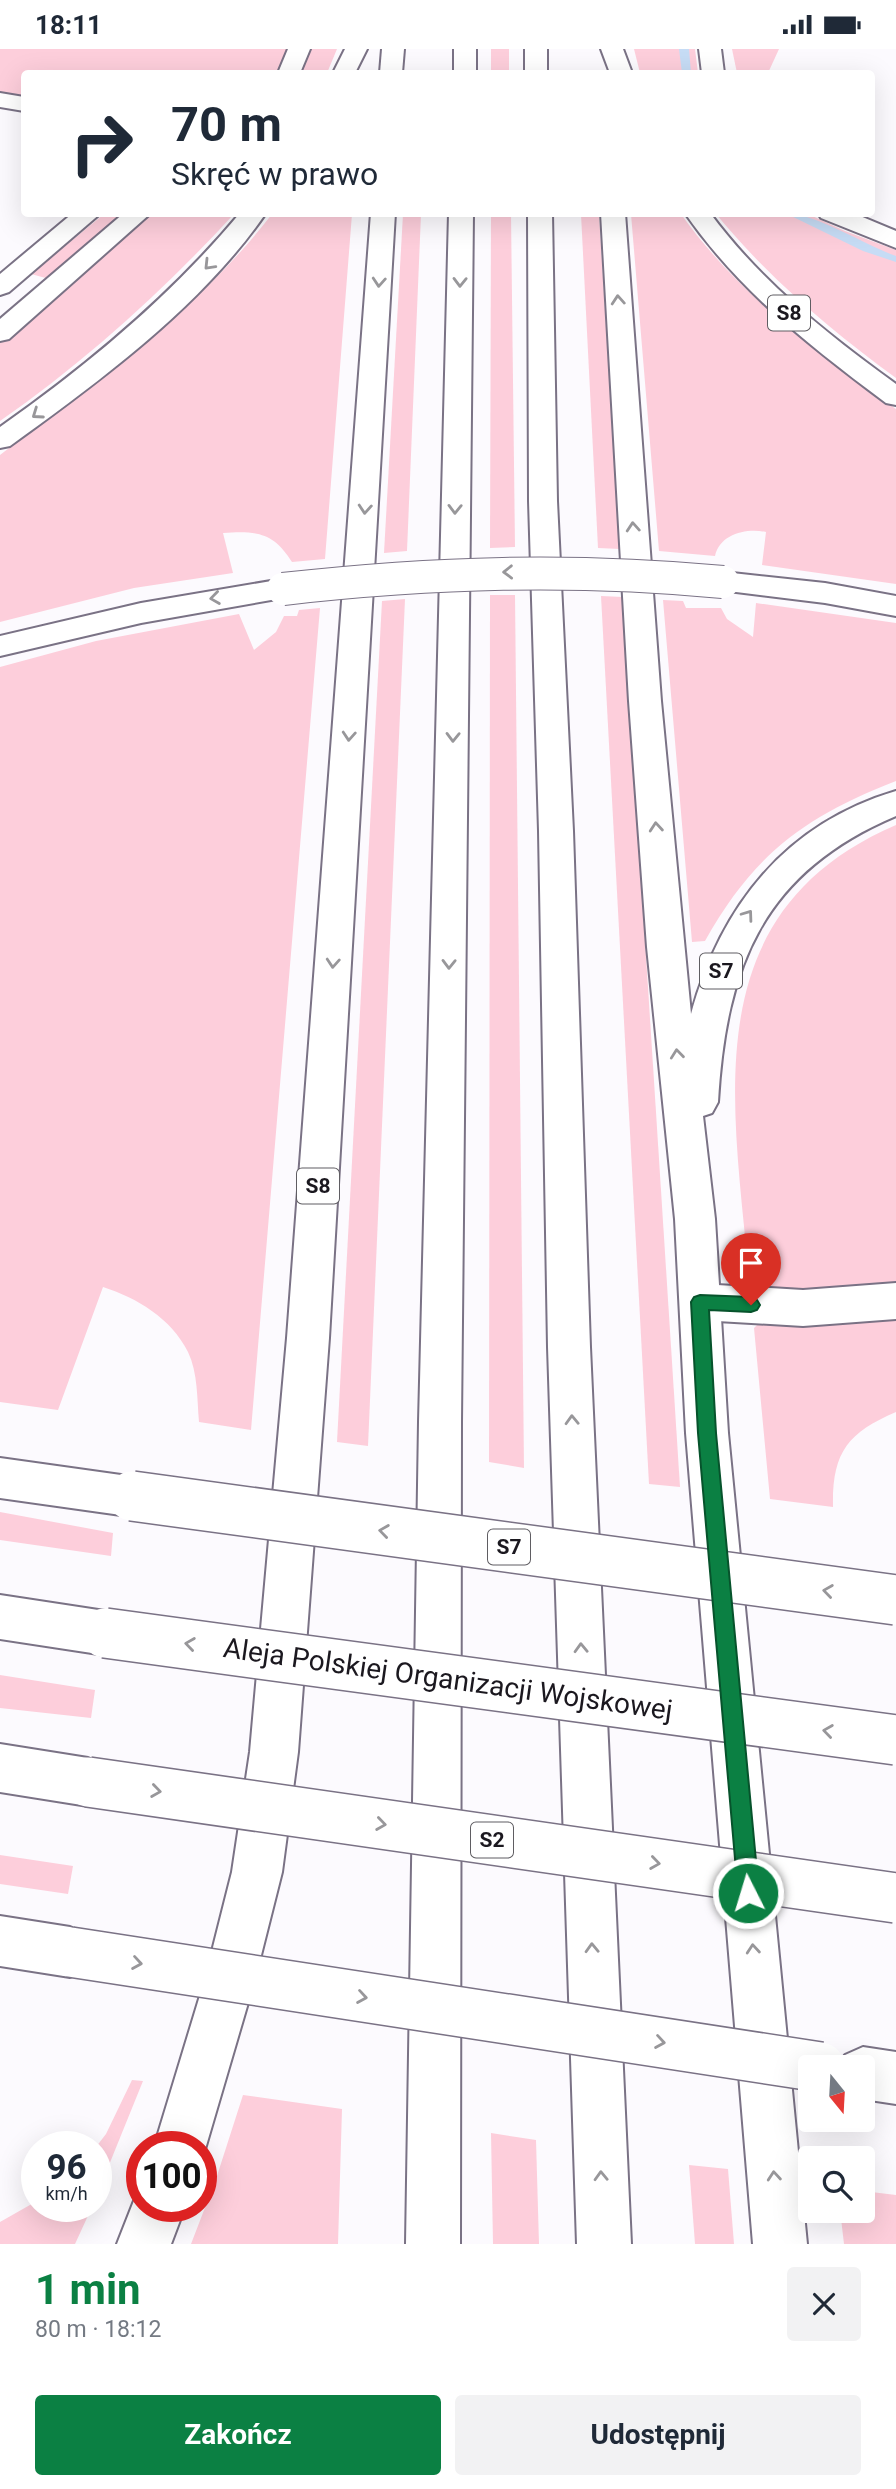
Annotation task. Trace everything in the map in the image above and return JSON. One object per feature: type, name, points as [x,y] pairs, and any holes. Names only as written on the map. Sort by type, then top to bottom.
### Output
[{"type":"main road","points":[[290,70],[299,49]]},
{"type":"main road","points":[[346,70],[356,49]]},
{"type":"main road","points":[[391,70],[393,49]]},
{"type":"main road","points":[[465,49],[465,70]]},
{"type":"main road","points":[[536,49],[537,70]]},
{"type":"main road","points":[[606,49],[606,70]]},
{"type":"main road","points":[[612,49],[620,70]]},
{"type":"main road","points":[[710,49],[713,70]]},
{"type":"main road","points":[[0,100],[21,104]]},
{"type":"main road","points":[[3,281],[84,217]]},
{"type":"main road","points":[[0,333],[134,217]]},
{"type":"main road","points":[[0,440],[69,391],[124,347],[212,262],[251,217]]},
{"type":"main road","name":"S8","points":[[185,2131],[257,1872],[274,1752],[308,1338],[383,217]]},
{"type":"main road","points":[[433,2244],[440,1409],[461,217]]},
{"type":"main road","points":[[540,217],[542,501],[556,831],[569,1347],[604,2244]]},
{"type":"main road","points":[[613,217],[645,701],[664,933],[695,1219]]},
{"type":"main road","name":"S8","points":[[699,217],[727,251],[781,306],[896,397]]},
{"type":"main road","points":[[840,217],[896,240]]},
{"type":"main road","points":[[3,281],[49,290]]},
{"type":"main road","points":[[0,646],[193,601],[424,575],[581,572],[723,582],[825,593],[896,606]]},
{"type":"main road","name":"S7","points":[[780,2244],[707,1433],[695,1219],[699,1096],[706,1022],[717,979],[739,927],[769,886],[811,848],[848,824],[896,803]]},
{"type":"main road","points":[[700,1302],[803,1308],[896,1301]]},
{"type":"main road","name":"S7","points":[[0,1478],[896,1600]]},
{"type":"main road","name":"Aleja Polskiej Organizacji Wojskowej","points":[[0,1617],[896,1740]]},
{"type":"main road","name":"S2","points":[[0,1768],[896,1898]]},
{"type":"main road","points":[[0,1941],[798,2064]]},
{"type":"main road","points":[[875,2075],[896,2078]]},
{"type":"main road","points":[[144,2244],[152,2222]]},
{"type":"shaded area","points":[[0,49],[289,49],[279,70],[21,70],[21,96],[0,92]]},
{"type":"shaded area","points":[[307,49],[337,49],[328,70],[298,70]]},
{"type":"shaded area","points":[[491,49],[509,49],[509,70],[491,70]]},
{"type":"shaded area","points":[[634,49],[695,49],[698,70],[639,70]]},
{"type":"shaded area","points":[[732,49],[779,49],[769,70],[736,70]]},
{"type":"shaded area","points":[[100,217],[129,217],[53,280],[31,274]]},
{"type":"shaded area","points":[[148,217],[231,217],[123,324],[63,374],[0,421],[0,343]]},
{"type":"shaded area","points":[[270,217],[352,217],[325,559],[292,562],[278,545],[263,535],[223,533],[233,573],[134,588],[0,622],[0,455],[144,343],[212,282]]},
{"type":"shaded area","points":[[403,217],[421,217],[407,551],[384,553]]},
{"type":"shaded area","points":[[491,217],[511,217],[515,547],[490,548]]},
{"type":"shaded area","points":[[581,217],[599,217],[620,549],[598,548]]},
{"type":"shaded area","points":[[631,217],[683,217],[727,270],[780,320],[896,409],[896,584],[762,565],[766,532],[735,534],[722,542],[715,556],[659,551]]},
{"type":"shaded area","points":[[719,217],[815,217],[896,250],[896,378],[801,302]]},
{"type":"shaded area","points":[[490,595],[515,595],[524,1468],[489,1462]]},
{"type":"shaded area","points":[[601,596],[623,597],[680,1487],[649,1484]]},
{"type":"shaded area","points":[[405,599],[368,1446],[337,1442],[382,601]]},
{"type":"shaded area","points":[[663,600],[683,601],[686,608],[721,608],[727,619],[753,637],[756,603],[896,623],[896,781],[834,809],[784,842],[743,884],[705,941],[692,942]]},
{"type":"shaded area","points":[[320,608],[251,1430],[199,1422],[194,1369],[181,1340],[163,1319],[152,1311],[103,1287],[58,1410],[0,1402],[0,667],[96,641],[239,614],[254,650],[276,632],[284,616],[297,616],[299,610]]},
{"type":"shaded area","points":[[896,825],[896,1283],[865,1289],[761,1291],[754,1287],[749,1277],[737,1144],[735,1079],[741,1017],[756,960],[786,907],[831,862]]},
{"type":"shaded area","points":[[896,1320],[896,1412],[865,1428],[846,1447],[836,1472],[833,1507],[770,1499],[754,1328],[759,1323]]},
{"type":"shaded area","points":[[0,1512],[113,1533],[111,1556],[0,1540]]},
{"type":"shaded area","points":[[0,1675],[95,1690],[91,1718],[0,1708]]},
{"type":"shaded area","points":[[0,1855],[73,1866],[68,1894],[0,1884]]},
{"type":"shaded area","points":[[132,2080],[143,2081],[112,2158],[112,2131],[107,2131]]},
{"type":"shaded area","points":[[243,2095],[342,2109],[338,2244],[191,2244],[199,2222],[217,2222],[217,2176]]},
{"type":"shaded area","points":[[491,2133],[536,2140],[539,2244],[493,2244]]},
{"type":"shaded area","points":[[689,2165],[728,2169],[734,2244],[695,2244]]},
{"type":"shaded area","points":[[875,2192],[896,2195],[896,2244],[844,2244],[842,2223],[875,2223]]},
{"type":"shaded area","points":[[21,2210],[21,2222],[85,2222],[75,2244],[0,2244],[0,2222]]},
{"type":"waterway","points":[[684,49],[687,70]]},
{"type":"waterway","points":[[799,217],[867,249],[896,259]]},
{"type":"route","points":[[748,1893],[707,1433],[700,1302],[751,1305]]}]
